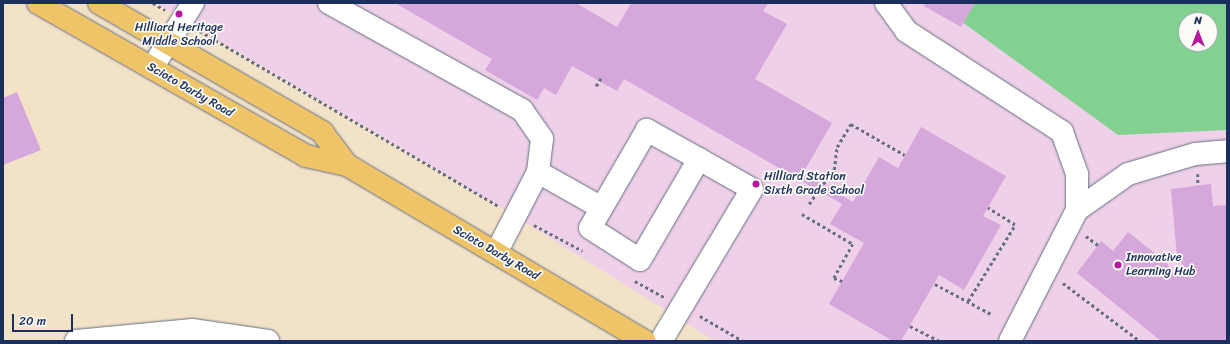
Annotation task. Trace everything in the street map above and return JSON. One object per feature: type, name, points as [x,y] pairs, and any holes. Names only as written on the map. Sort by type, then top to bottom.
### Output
[{"type":"main road","name":"Scioto Darby Road","points":[[38,3],[306,156],[347,165],[644,341]]},
{"type":"main road","name":"Scioto Darby Road","points":[[99,3],[168,41],[322,132],[347,165]]},
{"type":"street","points":[[329,3],[522,110],[542,139],[538,172],[496,253]]},
{"type":"street","points":[[886,3],[906,31],[1062,132],[1077,174],[1077,210],[1010,341]]},
{"type":"street","points":[[152,68],[187,11]]},
{"type":"street","points":[[661,341],[752,189],[699,159],[647,130],[590,228],[640,260],[699,159]]},
{"type":"street","points":[[1077,210],[1128,174],[1195,154],[1227,151]]},
{"type":"street","points":[[538,172],[602,208]]},
{"type":"street","points":[[76,341],[192,330],[268,341]]},
{"type":"path","points":[[153,3],[187,11],[515,216],[590,255]]},
{"type":"path","points":[[596,86],[601,78]]},
{"type":"path","points":[[823,184],[834,170],[837,147],[851,124],[905,155]]},
{"type":"path","points":[[1198,170],[1198,186]]},
{"type":"path","points":[[809,204],[818,191]]},
{"type":"path","points":[[968,301],[1015,225],[988,208]]},
{"type":"path","points":[[802,214],[853,244],[834,278],[842,281]]},
{"type":"path","points":[[1084,234],[1098,245]]},
{"type":"path","points":[[630,278],[743,341]]},
{"type":"path","points":[[1063,283],[1140,341]]},
{"type":"path","points":[[935,284],[993,314]]},
{"type":"path","points":[[910,326],[939,341]]},
{"type":"shaded area","name":"Hilliard Station Sixth Grade School","points":[[155,3],[1227,3],[1227,341],[715,341],[515,216]]},
{"type":"green space","points":[[936,3],[1227,3],[1227,130],[1118,135]]},
{"type":"building","name":"Hilliard Station Sixth Grade School","points":[[395,3],[576,3],[617,27],[631,3],[768,3],[763,11],[787,24],[755,79],[832,123],[803,173],[853,202],[879,157],[898,168],[921,127],[1006,176],[983,216],[1001,225],[964,290],[939,275],[901,341],[893,341],[829,304],[864,243],[830,224],[842,204],[624,79],[617,91],[572,66],[556,95],[544,88],[537,100],[485,70],[492,59]]},
{"type":"building","points":[[925,3],[975,3],[961,27],[924,6]]},
{"type":"building","points":[[17,92],[41,150],[3,165],[3,98]]},
{"type":"building","points":[[1211,184],[1213,206],[1227,205],[1227,341],[1161,341],[1077,273],[1101,241],[1113,251],[1128,232],[1167,263],[1172,273],[1185,268],[1177,257],[1171,189]]},
{"type":"place","name":"Hilliard Heritage Middle School","points":[[179,14]]},
{"type":"place","name":"Hilliard Station Sixth Grade School","points":[[756,184]]},
{"type":"place","name":"Innovative Learning Hub","points":[[1118,265]]}]
